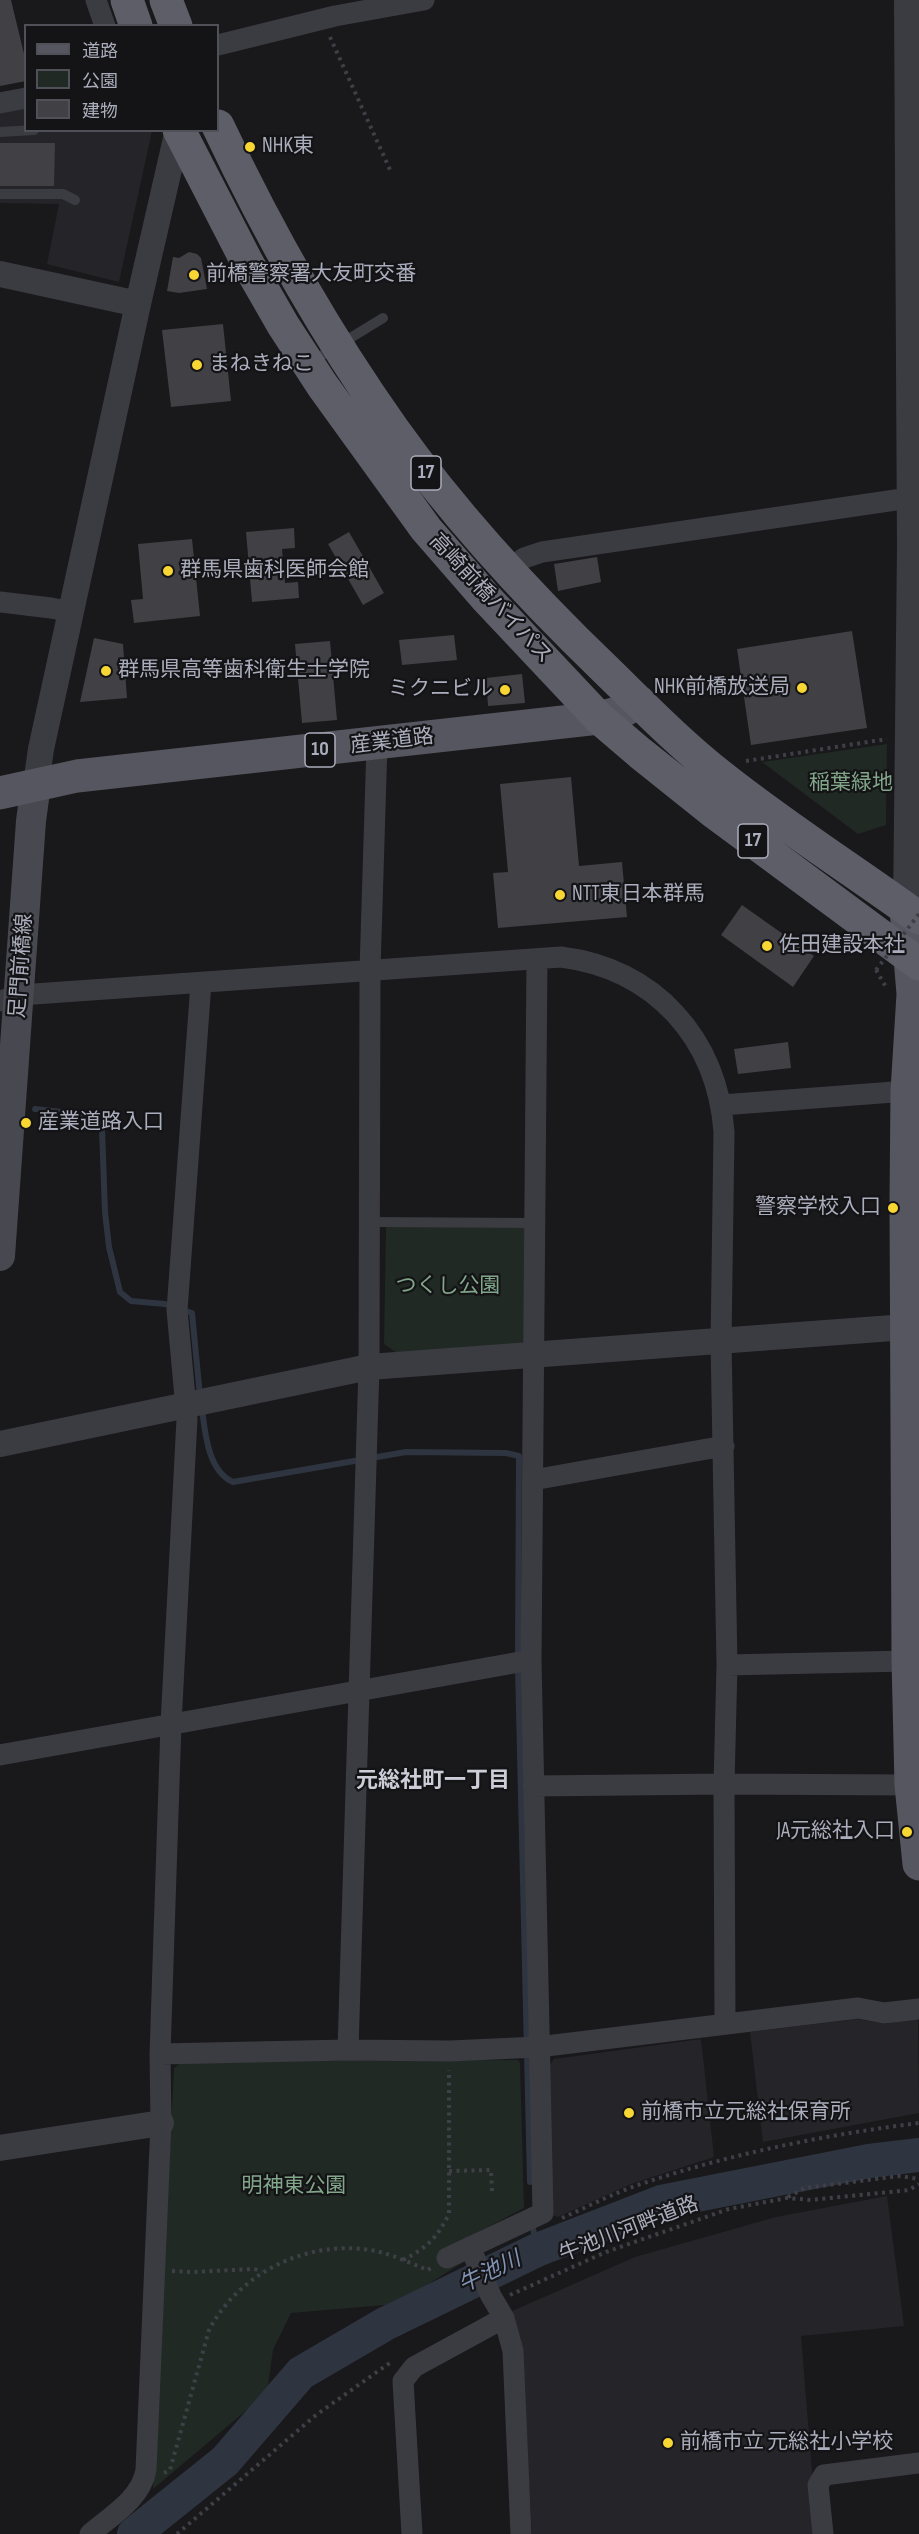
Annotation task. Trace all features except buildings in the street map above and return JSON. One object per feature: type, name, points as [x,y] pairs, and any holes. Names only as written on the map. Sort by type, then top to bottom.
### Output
[{"type":"highway","points":[[127,0],[135,24]]},
{"type":"highway","points":[[166,0],[175,24]]},
{"type":"highway","name":"高崎前橋バイパス","points":[[219,128],[282,253],[337,346],[394,431],[448,499],[509,569],[581,646],[721,776],[820,850],[915,914]]},
{"type":"highway","name":"高崎前橋バイパス","points":[[179,132],[248,264],[308,364],[426,529],[520,635],[599,718],[714,813],[915,962]]},
{"type":"main road","name":"産業道路","points":[[0,793],[77,776],[599,718],[621,712],[639,702]]},
{"type":"main road","name":"足門前橋線","points":[[0,1256],[10,998],[36,784]]},
{"type":"main road","points":[[915,914],[913,1018],[908,1091],[913,1202],[906,1327],[914,1580],[908,1661],[911,1785],[919,1864]]},
{"type":"street","points":[[96,0],[104,24]]},
{"type":"street","points":[[219,45],[330,12],[425,0]]},
{"type":"street","points":[[911,9],[915,333],[909,498],[915,547],[915,914]]},
{"type":"street","points":[[0,103],[24,98]]},
{"type":"street","points":[[36,784],[71,612],[178,132]]},
{"type":"street","points":[[0,274],[138,304]]},
{"type":"street","points":[[509,569],[524,558],[542,552],[909,498]]},
{"type":"street","points":[[0,602],[71,612]]},
{"type":"street","points":[[348,2050],[369,1367],[370,970],[377,744]]},
{"type":"street","points":[[10,998],[561,957],[582,960],[627,976],[672,1009],[697,1044],[712,1073],[722,1105],[724,1132],[721,1342],[727,1665],[724,1784],[724,2024]]},
{"type":"street","points":[[447,2258],[473,2253],[543,2213],[531,1660],[537,960]]},
{"type":"street","points":[[90,2534],[131,2499],[144,2482],[146,2470],[161,2123],[160,2054],[171,1724],[186,1407],[177,1310],[201,983]]},
{"type":"street","points":[[722,1105],[908,1091]]},
{"type":"street","points":[[0,1444],[369,1367],[906,1327]]},
{"type":"street","points":[[533,1480],[724,1446]]},
{"type":"street","points":[[0,1755],[531,1660]]},
{"type":"street","points":[[727,1665],[908,1661]]},
{"type":"street","points":[[533,1786],[911,1785]]},
{"type":"street","points":[[160,2054],[348,2050],[450,2051],[538,2047],[858,2008],[884,2013],[919,2009]]},
{"type":"street","points":[[0,2148],[161,2123]]},
{"type":"street","points":[[473,2253],[513,2351],[521,2534]]},
{"type":"street","points":[[412,2534],[403,2381],[414,2367],[496,2306]]},
{"type":"street","points":[[823,2534],[818,2485],[824,2475],[919,2463]]},
{"type":"lane","points":[[0,132],[24,131]]},
{"type":"lane","points":[[0,194],[63,194],[75,200]]},
{"type":"lane","points":[[308,364],[383,318]]},
{"type":"lane","points":[[368,1222],[534,1222]]},
{"type":"path","points":[[330,12],[354,92],[391,172]]},
{"type":"path","points":[[746,761],[891,738]]},
{"type":"path","points":[[876,970],[915,914]]},
{"type":"path","points":[[402,2260],[425,2248],[438,2235],[448,2214],[450,2051]]},
{"type":"path","points":[[543,2213],[552,2223],[636,2186],[707,2164],[805,2140],[919,2123]]},
{"type":"path","points":[[449,2171],[491,2170],[492,2192]]},
{"type":"path","points":[[787,2198],[805,2188],[898,2176],[919,2182]]},
{"type":"path","name":"牛池川河畔道路","points":[[496,2306],[606,2252],[683,2223],[729,2209],[787,2198],[811,2200],[909,2190],[919,2182]]},
{"type":"path","points":[[144,2482],[170,2470],[209,2330],[218,2313],[262,2271],[321,2250],[351,2248],[378,2252],[428,2270],[447,2258]]},
{"type":"path","points":[[153,2269],[192,2272],[254,2269],[262,2271]]},
{"type":"path","points":[[177,2534],[316,2415],[393,2361]]},
{"type":"shaded area","points":[[24,107],[24,132],[152,132],[119,282],[47,264],[59,204],[0,203],[0,113]]},
{"type":"shaded area","points":[[918,2018],[919,2113],[763,2142],[750,2032],[857,2019],[885,2024]]},
{"type":"shaded area","name":"前橋市立元総社保育所","points":[[701,2039],[714,2157],[631,2184],[558,2217],[552,2215],[547,2069],[554,2059]]},
{"type":"shaded area","name":"前橋市立 元総社小学校","points":[[887,2196],[904,2326],[801,2336],[817,2534],[532,2534],[521,2352],[510,2312],[635,2257],[776,2217]]},
{"type":"green space","name":"稲葉緑地","points":[[887,744],[886,825],[858,834],[762,762]]},
{"type":"green space","name":"つくし公園","points":[[523,1225],[532,1233],[530,1334],[521,1344],[398,1354],[384,1344],[386,1226]]},
{"type":"green space","name":"明神東公園","points":[[518,2060],[520,2063],[524,2208],[454,2245],[468,2259],[397,2304],[291,2313],[273,2350],[267,2393],[153,2489],[174,2068],[183,2061]]},
{"type":"waterway","points":[[35,1109],[96,1116],[102,1129],[105,1212],[109,1247],[120,1292],[131,1301],[165,1304],[192,1313],[200,1396]]},
{"type":"waterway","points":[[202,1409],[209,1450],[213,1460],[225,1477],[233,1482],[406,1452],[506,1453],[519,1456],[518,1657]]},
{"type":"waterway","points":[[518,1667],[530,2182]]},
{"type":"waterway","name":"牛池川","points":[[134,2534],[225,2461],[301,2373],[385,2324],[537,2250],[661,2202],[869,2161],[919,2155]]},
{"type":"waterway","points":[[533,2228],[537,2250]]},
{"type":"place","name":"NHK東","points":[[250,147]]},
{"type":"place","name":"前橋警察署大友町交番","points":[[194,275]]},
{"type":"place","name":"まねきねこ","points":[[197,365]]},
{"type":"place","name":"群馬県歯科医師会館","points":[[168,571]]},
{"type":"place","name":"群馬県高等歯科衛生士学院","points":[[106,671]]},
{"type":"place","name":"NHK前橋放送局","points":[[802,688]]},
{"type":"place","name":"ミクニビル","points":[[505,690]]},
{"type":"place","name":"NTT東日本群馬","points":[[560,895]]},
{"type":"place","name":"佐田建設本社","points":[[767,946]]},
{"type":"place","name":"産業道路入口","points":[[26,1123]]},
{"type":"place","name":"警察学校入口","points":[[893,1208]]},
{"type":"place","name":"JA元総社入口","points":[[907,1832]]},
{"type":"place","name":"前橋市立元総社保育所","points":[[629,2113]]},
{"type":"place","name":"前橋市立 元総社小学校","points":[[668,2443]]},
{"type":"district","name":"元総社町一丁目","points":[[433,1781]]}]
